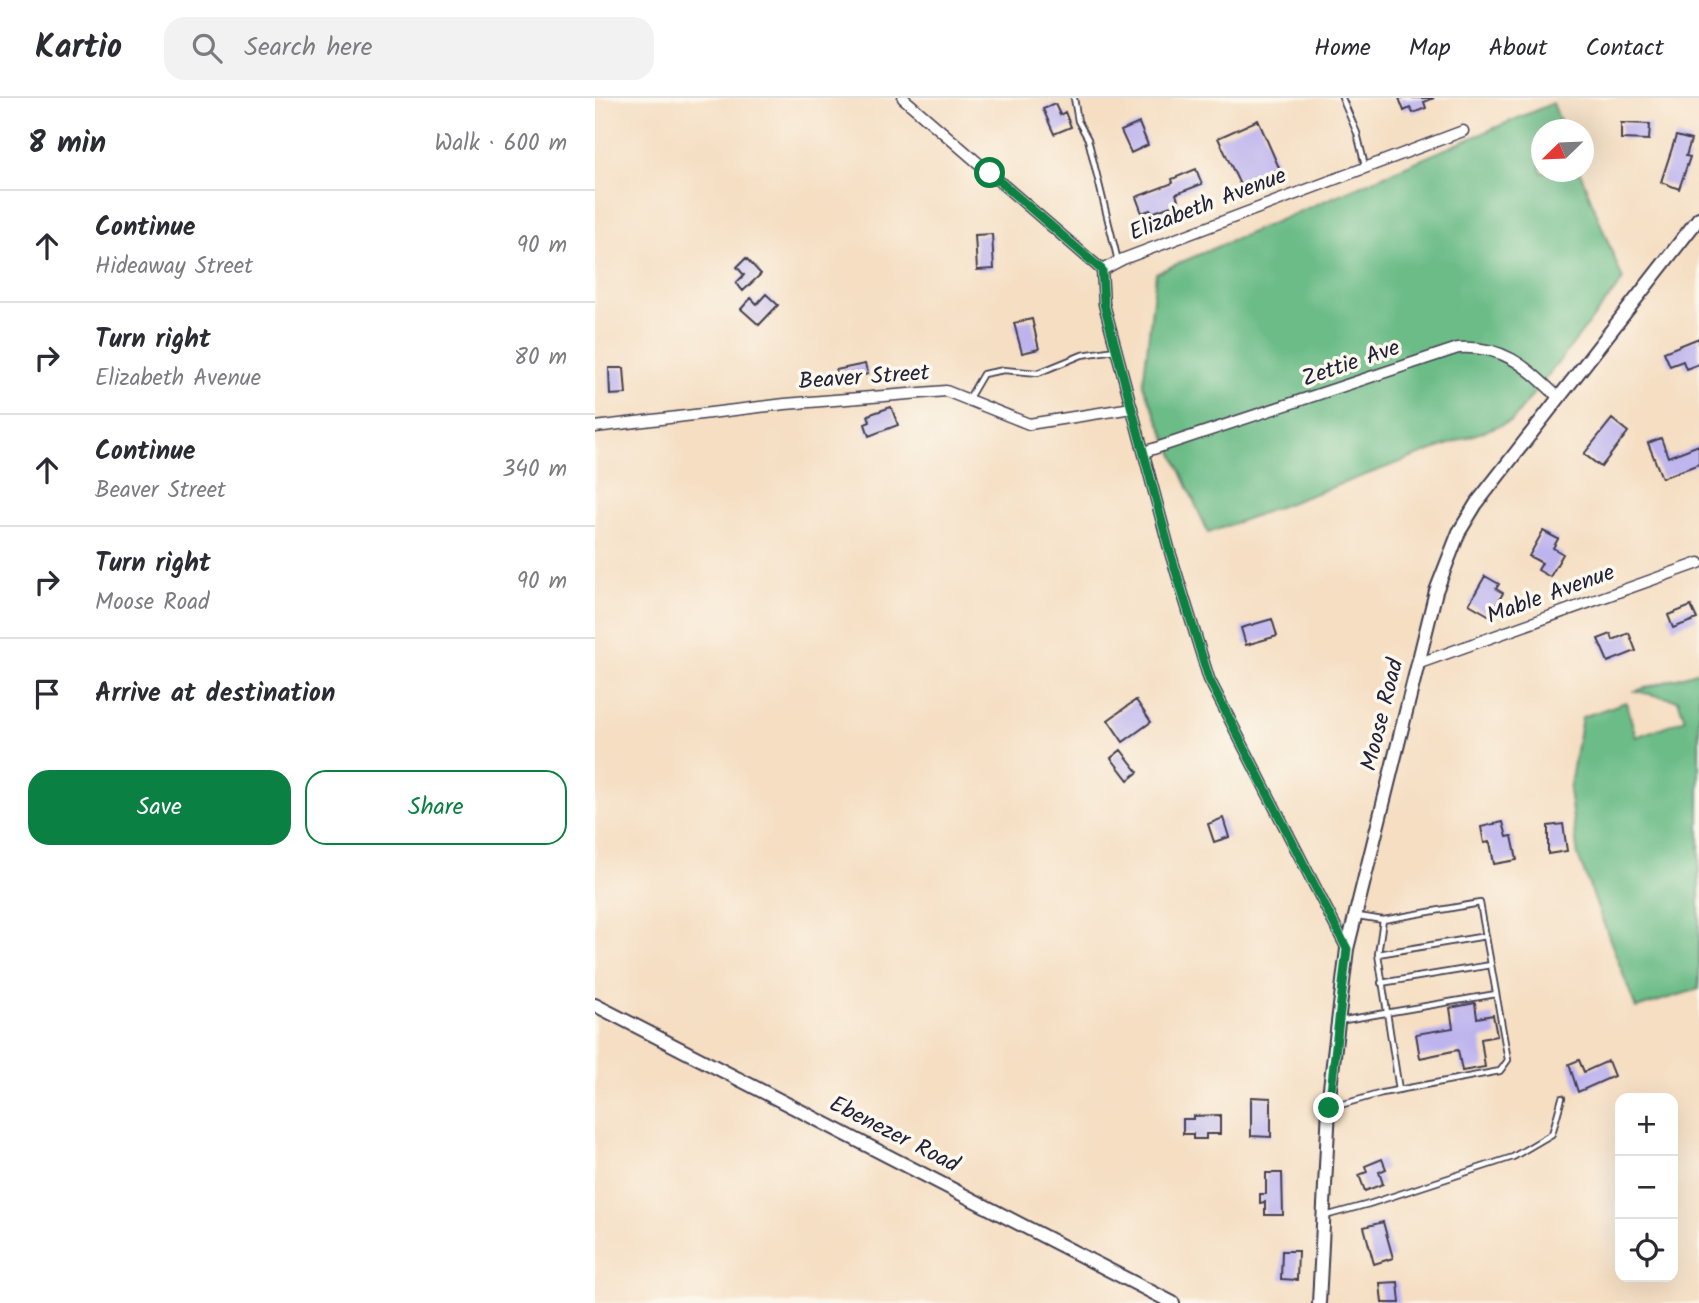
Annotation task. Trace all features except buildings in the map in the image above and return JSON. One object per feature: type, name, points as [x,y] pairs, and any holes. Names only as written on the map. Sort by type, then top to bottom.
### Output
[{"type":"street","points":[[903,98],[1102,270],[1104,304],[1116,350],[1170,552],[1209,679],[1347,949]]},
{"type":"street","name":"Elizabeth Avenue","points":[[1102,270],[1118,261],[1463,131]]},
{"type":"street","name":"Moose Road","points":[[1319,1303],[1329,1108],[1347,949],[1436,591],[1459,532],[1558,397],[1699,219]]},
{"type":"street","name":"Zettie Ave","points":[[1144,452],[1245,421],[1458,348],[1482,346],[1502,352],[1532,373],[1558,397]]},
{"type":"street","name":"Beaver Street","points":[[595,427],[785,404],[946,391],[1029,424],[1132,408]]},
{"type":"street","name":"Mable Avenue","points":[[1417,664],[1699,563]]},
{"type":"street","name":"Ebenezer Road","points":[[595,1005],[1173,1303]]},
{"type":"lane","points":[[1074,98],[1078,121],[1088,139],[1108,213],[1118,261]]},
{"type":"lane","points":[[1342,98],[1357,133],[1365,166]]},
{"type":"lane","points":[[969,400],[983,374],[993,370],[1038,373],[1082,355],[1116,350]]},
{"type":"lane","points":[[1329,1108],[1399,1090],[1500,1071],[1508,1060],[1480,903],[1383,920],[1355,916]]},
{"type":"lane","points":[[1383,920],[1377,954],[1399,1090]]},
{"type":"lane","points":[[1377,954],[1486,936]]},
{"type":"lane","points":[[1381,984],[1492,965]]},
{"type":"lane","points":[[1338,1021],[1496,994]]},
{"type":"lane","points":[[1324,1216],[1370,1204],[1513,1157],[1552,1134],[1562,1098]]},
{"type":"green space","points":[[1553,103],[1559,119],[1531,119],[1531,182],[1584,182],[1623,280],[1512,421],[1208,533],[1143,385],[1156,273]]},
{"type":"green space","points":[[1699,671],[1699,989],[1636,1008],[1578,856],[1569,790],[1582,717],[1626,702],[1636,737],[1685,719],[1678,700],[1635,691]]},
{"type":"route","points":[[990,173],[1102,270],[1104,304],[1170,552],[1209,679],[1347,949],[1329,1108]]}]
